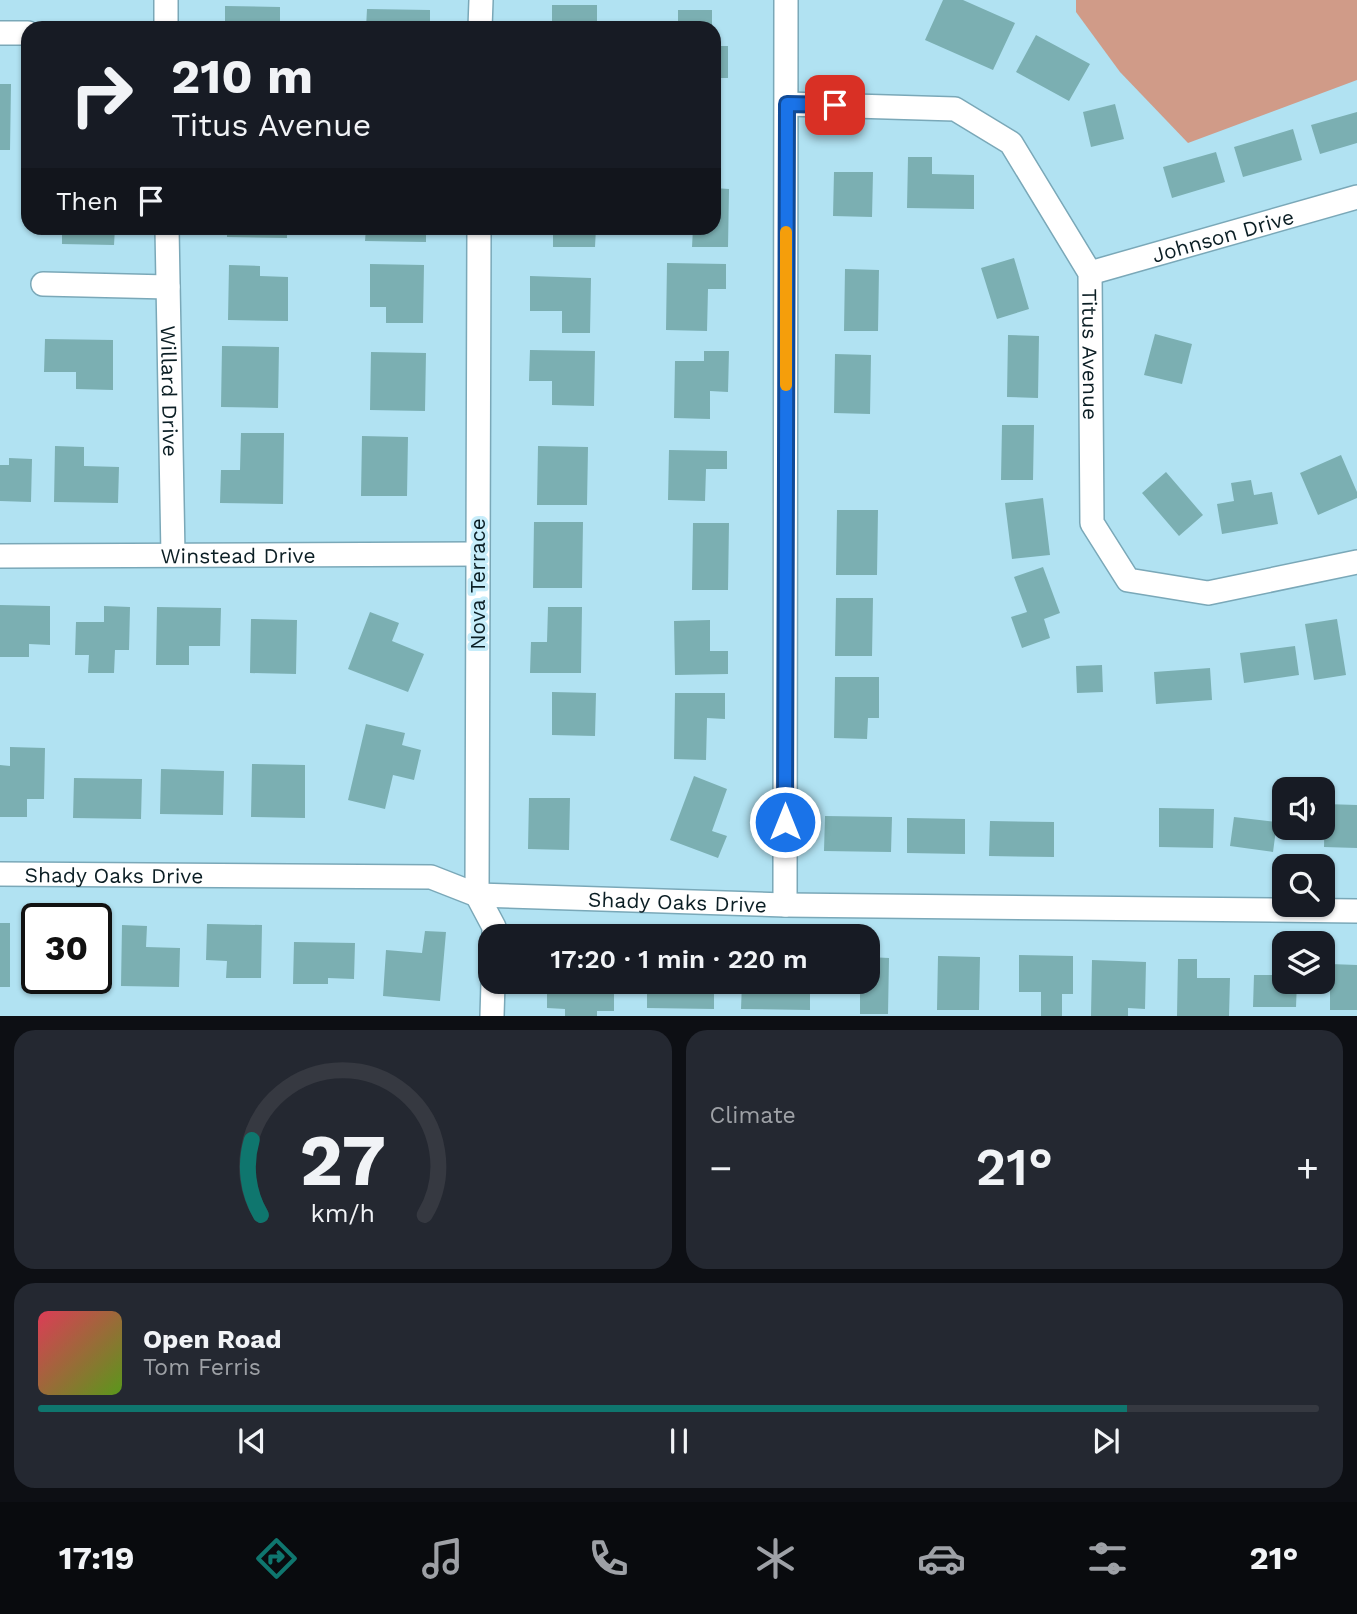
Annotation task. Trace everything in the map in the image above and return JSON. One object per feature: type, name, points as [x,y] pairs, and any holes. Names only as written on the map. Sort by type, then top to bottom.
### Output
[{"type":"street","points":[[166,0],[166,21]]},
{"type":"street","points":[[480,21],[481,0]]},
{"type":"street","points":[[785,905],[786,0]]},
{"type":"street","points":[[0,33],[21,33]]},
{"type":"street","name":"Titus Avenue","points":[[787,104],[956,109],[1011,143],[1090,273],[1092,523],[1128,580],[1208,593],[1357,562]]},
{"type":"street","name":"Johnson Drive","points":[[1090,273],[1357,197]]},
{"type":"street","name":"Willard Drive","points":[[167,235],[173,555]]},
{"type":"street","name":"Nova Terrace","points":[[479,235],[477,894],[492,924]]},
{"type":"street","points":[[43,284],[168,287]]},
{"type":"street","name":"Winstead Drive","points":[[0,556],[477,554]]},
{"type":"street","name":"Shady Oaks Drive","points":[[0,874],[430,877],[477,894],[785,905],[1357,911]]},
{"type":"street","points":[[492,1016],[493,994]]},
{"type":"shaded area","points":[[1076,0],[1357,0],[1357,80],[1188,143],[1120,72],[1076,12]]},
{"type":"building","points":[[943,0],[963,0],[1015,23],[993,70],[925,40]]},
{"type":"building","points":[[552,5],[597,5],[597,21],[552,21]]},
{"type":"building","points":[[225,6],[280,7],[280,21],[225,21]]},
{"type":"building","points":[[367,9],[430,10],[430,21],[366,21]]},
{"type":"building","points":[[678,10],[712,10],[712,21],[678,21]]},
{"type":"building","points":[[1036,35],[1090,64],[1069,101],[1016,72]]},
{"type":"building","points":[[721,46],[728,46],[728,78],[721,78]]},
{"type":"building","points":[[0,84],[11,84],[10,150],[0,150]]},
{"type":"building","points":[[1115,104],[1124,139],[1091,147],[1083,112]]},
{"type":"building","points":[[1357,112],[1357,143],[1320,154],[1311,125]]},
{"type":"building","points":[[1293,129],[1302,160],[1243,177],[1234,147]]},
{"type":"building","points":[[1216,152],[1225,182],[1172,198],[1163,167]]},
{"type":"building","points":[[908,157],[932,157],[932,174],[974,175],[974,209],[907,208]]},
{"type":"building","points":[[834,172],[873,172],[872,217],[833,216]]},
{"type":"building","points":[[721,188],[729,189],[728,247],[692,247],[693,235],[721,235]]},
{"type":"building","points":[[62,235],[115,235],[114,245],[62,244]]},
{"type":"building","points":[[227,235],[287,235],[287,238]]},
{"type":"building","points":[[365,235],[426,235],[426,242],[365,241]]},
{"type":"building","points":[[553,235],[596,235],[595,247],[553,247]]},
{"type":"building","points":[[1014,258],[1029,309],[997,319],[981,268]]},
{"type":"building","points":[[667,263],[726,264],[726,289],[708,289],[707,331],[666,330]]},
{"type":"building","points":[[370,264],[424,265],[423,323],[386,323],[386,307],[370,307]]},
{"type":"building","points":[[229,265],[260,266],[260,276],[288,277],[288,321],[228,320]]},
{"type":"building","points":[[845,269],[879,270],[878,331],[844,331]]},
{"type":"building","points":[[530,276],[591,278],[590,333],[562,333],[562,311],[530,311]]},
{"type":"building","points":[[1155,334],[1192,344],[1182,384],[1144,375]]},
{"type":"building","points":[[1008,335],[1039,336],[1038,398],[1007,397]]},
{"type":"building","points":[[45,339],[113,340],[113,390],[76,389],[76,372],[44,372]]},
{"type":"building","points":[[222,346],[279,347],[278,408],[221,407]]},
{"type":"building","points":[[530,350],[595,351],[594,406],[552,405],[552,381],[529,381]]},
{"type":"building","points":[[704,351],[729,351],[728,392],[710,391],[710,419],[674,418],[675,361],[704,361]]},
{"type":"building","points":[[371,352],[426,353],[425,411],[370,410]]},
{"type":"building","points":[[835,354],[871,355],[870,414],[834,413]]},
{"type":"building","points":[[1002,425],[1034,425],[1033,480],[1001,480]]},
{"type":"building","points":[[241,433],[284,433],[283,504],[220,503],[221,470],[240,470]]},
{"type":"building","points":[[362,436],[408,437],[407,496],[361,496]]},
{"type":"building","points":[[55,446],[84,447],[84,466],[119,467],[118,503],[54,502]]},
{"type":"building","points":[[538,446],[588,447],[587,505],[537,505]]},
{"type":"building","points":[[669,450],[727,451],[727,469],[706,469],[705,501],[668,500]]},
{"type":"building","points":[[1341,455],[1357,498],[1318,515],[1300,473]]},
{"type":"building","points":[[9,458],[32,459],[31,502],[0,501],[0,465],[9,465]]},
{"type":"building","points":[[1166,472],[1203,515],[1179,536],[1142,493]]},
{"type":"building","points":[[1251,480],[1254,495],[1272,492],[1278,524],[1222,534],[1217,504],[1234,501],[1231,483]]},
{"type":"building","points":[[1043,498],[1050,555],[1012,559],[1005,503]]},
{"type":"building","points":[[837,510],[878,510],[877,575],[836,575]]},
{"type":"building","points":[[534,522],[583,522],[582,588],[533,588]]},
{"type":"building","points":[[693,523],[729,523],[728,590],[692,590]]},
{"type":"building","points":[[1043,567],[1060,613],[1044,619],[1050,638],[1022,648],[1011,617],[1027,612],[1014,577]]},
{"type":"building","points":[[836,598],[873,598],[872,656],[835,656]]},
{"type":"building","points":[[0,605],[50,606],[50,645],[29,644],[29,657],[0,657]]},
{"type":"building","points":[[104,606],[130,607],[129,650],[115,650],[114,673],[88,673],[89,655],[75,655],[76,622],[104,622]]},
{"type":"building","points":[[157,607],[221,608],[220,646],[189,646],[189,665],[156,665]]},
{"type":"building","points":[[548,607],[582,607],[581,673],[530,673],[531,642],[547,642]]},
{"type":"building","points":[[370,612],[399,623],[392,641],[424,654],[408,692],[348,669]]},
{"type":"building","points":[[251,619],[297,620],[296,674],[250,673]]},
{"type":"building","points":[[1337,619],[1346,675],[1314,680],[1305,624]]},
{"type":"building","points":[[710,620],[710,651],[728,651],[728,674],[675,675],[674,621]]},
{"type":"building","points":[[1295,646],[1299,675],[1244,683],[1240,653]]},
{"type":"building","points":[[1102,665],[1103,692],[1077,693],[1076,666]]},
{"type":"building","points":[[1210,668],[1212,700],[1156,704],[1154,672]]},
{"type":"building","points":[[835,677],[879,677],[879,718],[868,718],[867,739],[834,738]]},
{"type":"building","points":[[552,692],[596,693],[595,736],[552,735]]},
{"type":"building","points":[[675,693],[725,693],[725,719],[707,718],[706,760],[674,759]]},
{"type":"building","points":[[366,724],[405,733],[402,745],[421,750],[414,780],[393,775],[385,809],[348,800]]},
{"type":"building","points":[[10,747],[45,748],[44,799],[27,799],[27,817],[0,817],[0,765],[10,766]]},
{"type":"building","points":[[252,764],[305,765],[305,818],[251,817]]},
{"type":"building","points":[[161,769],[224,771],[223,815],[160,814]]},
{"type":"building","points":[[694,776],[727,789],[712,831],[727,836],[718,858],[670,840]]},
{"type":"building","points":[[74,778],[142,779],[141,819],[73,818]]},
{"type":"building","points":[[529,798],[570,798],[569,850],[528,849]]},
{"type":"building","points":[[1335,804],[1357,805],[1357,848],[1324,847],[1324,840],[1335,840]]},
{"type":"building","points":[[1159,808],[1214,809],[1213,848],[1159,847]]},
{"type":"building","points":[[825,816],[892,817],[891,852],[824,851]]},
{"type":"building","points":[[1234,817],[1272,821],[1273,852],[1230,846]]},
{"type":"building","points":[[907,818],[965,819],[965,854],[907,853]]},
{"type":"building","points":[[990,821],[1054,822],[1054,857],[989,856]]},
{"type":"building","points":[[0,923],[10,923],[10,987],[0,987]]},
{"type":"building","points":[[207,924],[262,925],[261,978],[226,978],[227,961],[206,960]]},
{"type":"building","points":[[122,925],[147,926],[146,947],[180,948],[179,987],[121,986]]},
{"type":"building","points":[[425,931],[446,932],[440,1001],[383,996],[386,950],[422,953]]},
{"type":"building","points":[[294,942],[355,943],[354,979],[328,978],[328,984],[293,984]]},
{"type":"building","points":[[1019,955],[1073,956],[1073,994],[1062,994],[1062,1016],[1041,1016],[1041,992],[1019,992]]},
{"type":"building","points":[[938,956],[980,957],[979,1010],[937,1010]]},
{"type":"building","points":[[880,958],[889,958],[888,1014],[860,1014],[860,994],[880,994]]},
{"type":"building","points":[[1178,959],[1197,959],[1197,978],[1230,978],[1229,1016],[1177,1016]]},
{"type":"building","points":[[1092,960],[1146,962],[1145,1009],[1128,1008],[1128,1016],[1091,1016]]},
{"type":"building","points":[[1335,964],[1357,965],[1357,1010],[1330,1010],[1330,994],[1335,994]]},
{"type":"building","points":[[1254,975],[1272,975],[1272,994],[1297,994],[1296,1007],[1253,1007]]},
{"type":"building","points":[[547,994],[614,994],[614,1011],[597,1011],[597,1016],[565,1016],[565,1009],[547,1008]]},
{"type":"building","points":[[647,994],[714,994],[714,1009],[647,1008]]},
{"type":"building","points":[[742,994],[810,994],[810,1010],[741,1009]]},
{"type":"slow traffic","points":[[786,232],[786,385]]},
{"type":"route","points":[[785,822],[787,104],[835,105]]}]
